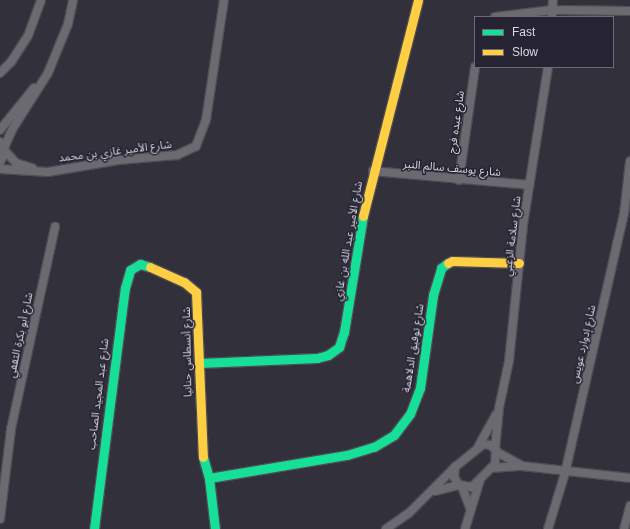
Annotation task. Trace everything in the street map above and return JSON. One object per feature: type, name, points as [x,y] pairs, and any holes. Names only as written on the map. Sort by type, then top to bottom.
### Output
[{"type":"street","points":[[0,73],[18,52],[35,19],[40,0]]},
{"type":"street","points":[[0,130],[39,80],[68,17],[73,0]]},
{"type":"street","name":"شارع الأمير غازي بن محمد","points":[[55,170],[119,160],[176,155],[196,146],[206,120],[224,0]]},
{"type":"street","name":"شارع الأمير عبد الله بن غازي","points":[[200,363],[317,358],[328,355],[339,347],[344,332],[362,218],[418,0]]},
{"type":"street","points":[[552,14],[553,0]]},
{"type":"street","points":[[515,16],[630,11]]},
{"type":"street","points":[[0,163],[3,147],[13,128],[48,73],[67,28],[68,17]]},
{"type":"street","points":[[0,68],[18,52]]},
{"type":"street","name":"شارع عبده فرج","points":[[459,180],[475,68]]},
{"type":"street","name":"شارع سلامة الزعبي","points":[[491,468],[496,461],[499,408],[509,361],[519,262],[529,185],[548,68]]},
{"type":"street","points":[[3,147],[21,166],[55,170]]},
{"type":"street","name":"شارع إدوارد عويس","points":[[548,529],[565,472],[624,214],[630,161]]},
{"type":"street","points":[[0,169],[20,172],[55,170]]},
{"type":"street","name":"شارع يوسف سالم النبر","points":[[373,171],[459,180],[529,185]]},
{"type":"street","name":"شارع أبو بكرة الثقفي","points":[[0,519],[11,428],[55,227]]},
{"type":"street","name":"شارع توفيق الدلاهمة","points":[[209,478],[347,455],[374,447],[394,435],[410,414],[418,395],[433,295],[441,268],[446,263],[460,260],[519,262]]},
{"type":"street","name":"شارع أنسطاس حنانيا","points":[[136,265],[158,269],[194,288],[198,299],[202,453],[209,478],[214,529]]},
{"type":"street","name":"شارع عبد المجيد الصاحب","points":[[94,529],[117,340],[128,276],[136,265]]},
{"type":"street","name":"شارع سلامة الزعبي","points":[[478,447],[499,408]]},
{"type":"street","points":[[386,529],[410,512],[433,492],[455,467],[478,447],[488,444],[496,451],[522,466]]},
{"type":"street","points":[[433,492],[461,486],[472,487],[491,468],[522,466],[565,472],[630,478]]},
{"type":"street","points":[[455,467],[454,477],[461,486],[470,509]]},
{"type":"street","points":[[465,529],[480,480]]},
{"type":"street","points":[[624,529],[630,506]]},
{"type":"traffic: fast","points":[[200,363],[317,358],[328,355],[339,347],[344,332],[363,216]]},
{"type":"traffic: fast","points":[[209,478],[347,455],[374,447],[394,435],[410,414],[420,388],[433,295],[441,268],[448,263]]},
{"type":"traffic: fast","points":[[94,529],[125,288],[130,270],[140,264],[150,267]]},
{"type":"traffic: fast","points":[[203,457],[209,478],[215,529]]},
{"type":"traffic: slow","points":[[363,216],[418,0]]},
{"type":"traffic: slow","points":[[448,263],[452,261],[519,263]]},
{"type":"traffic: slow","points":[[150,267],[184,282],[196,292],[203,457]]}]
